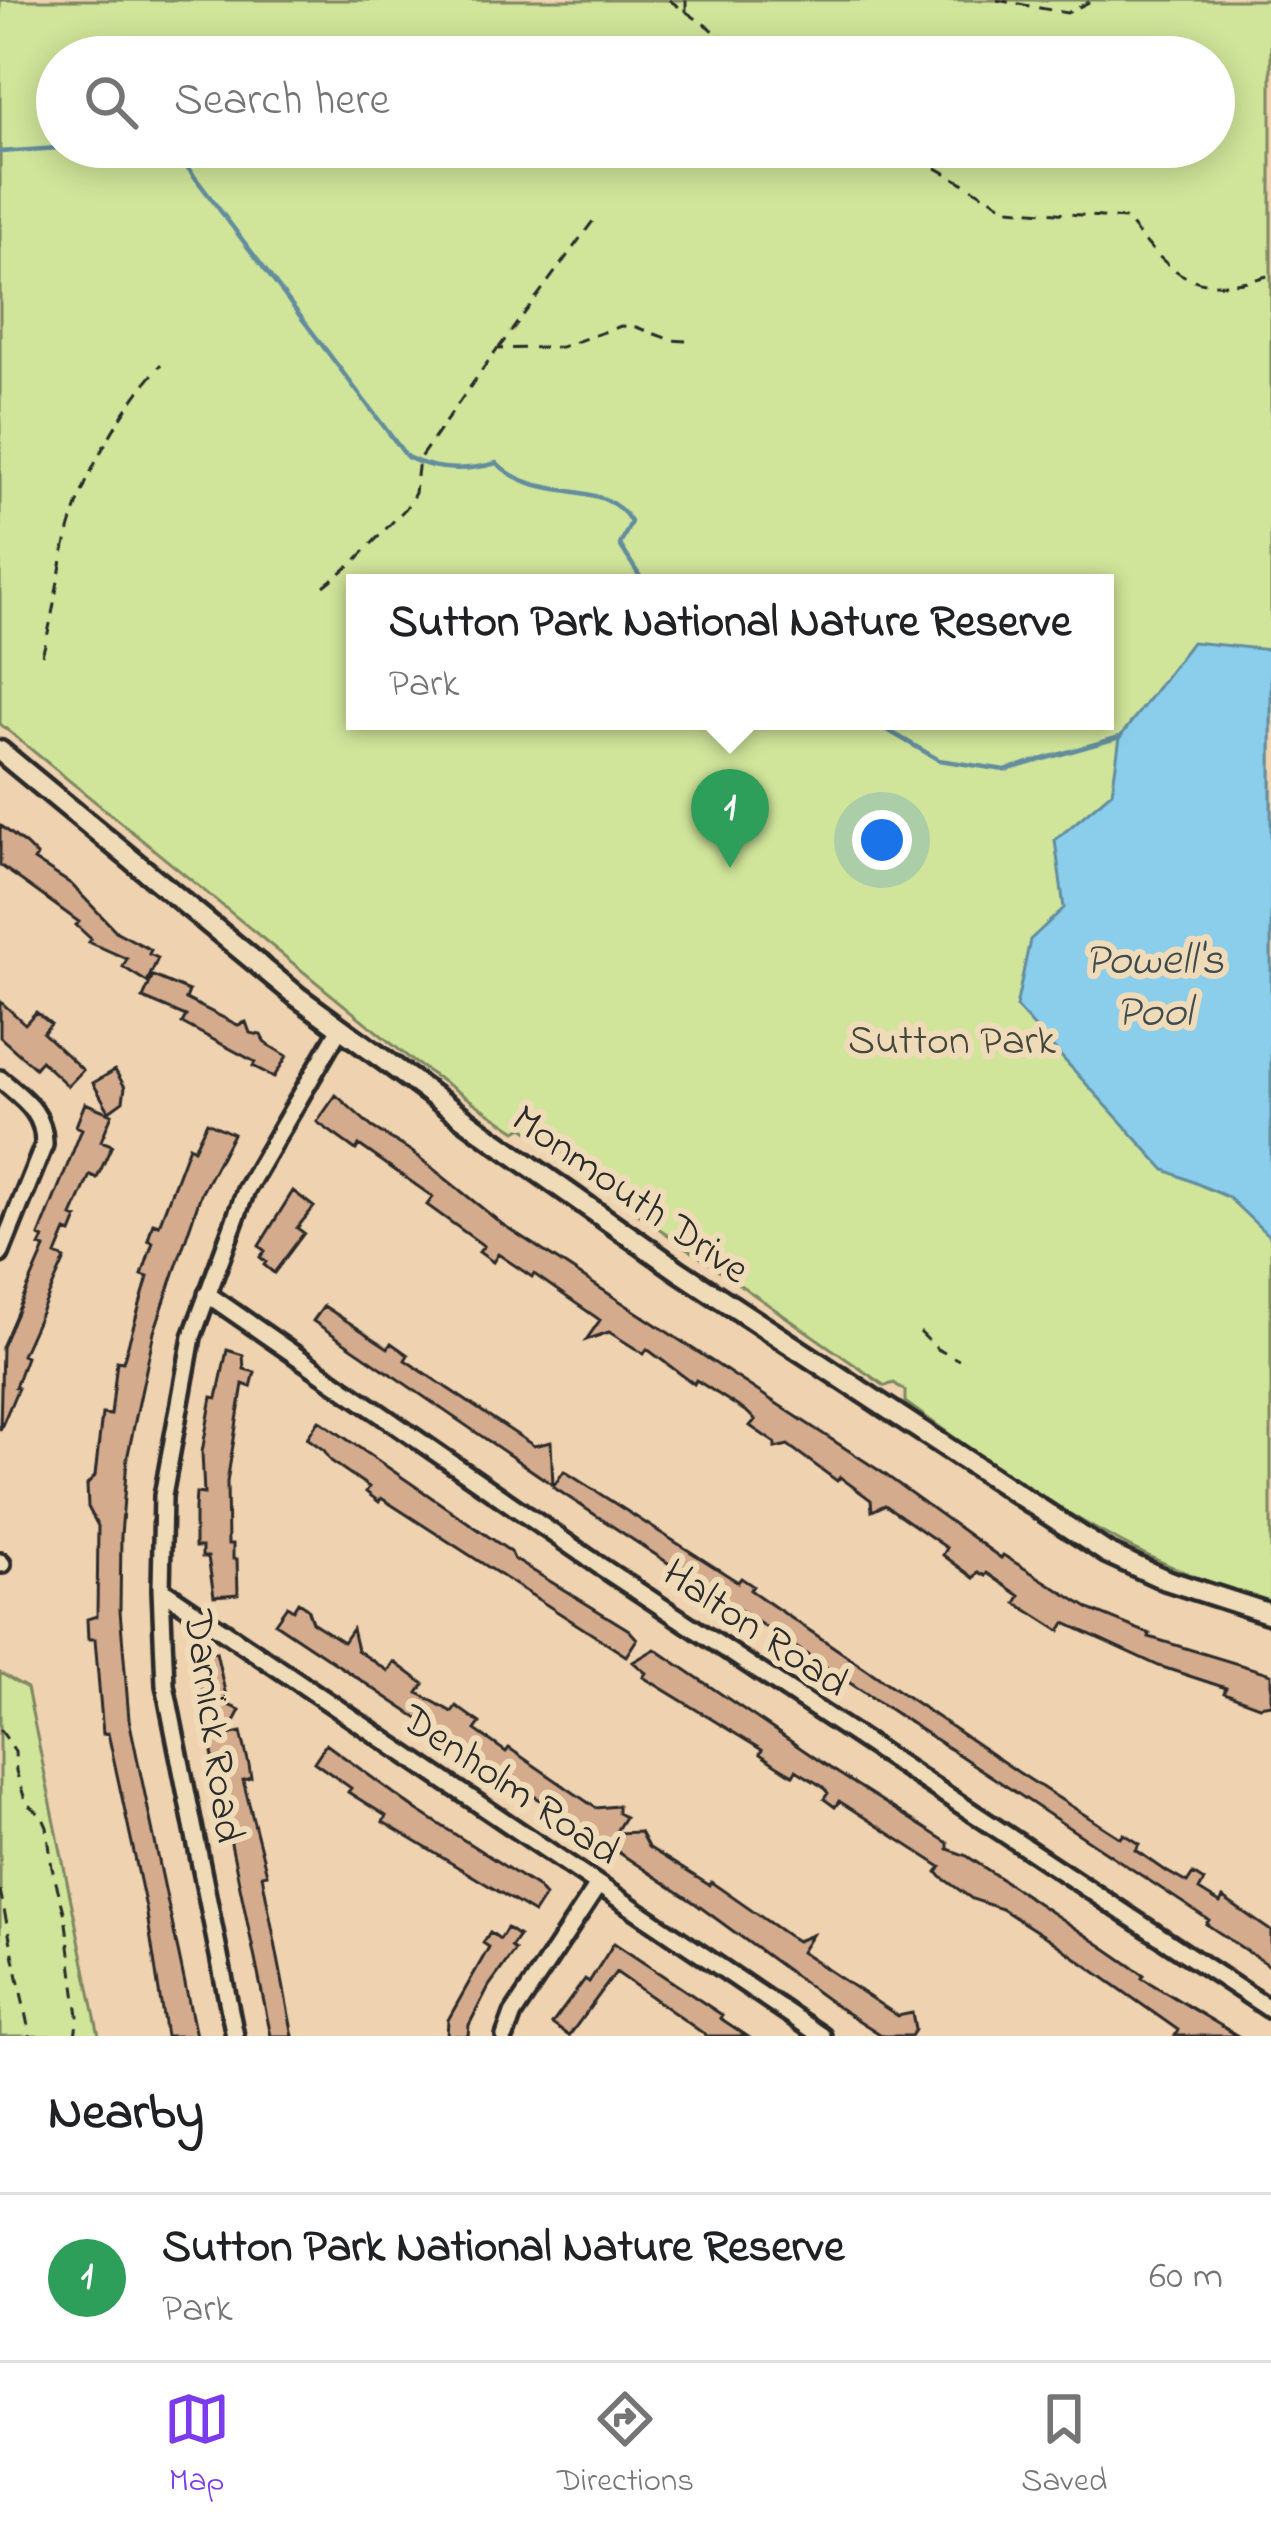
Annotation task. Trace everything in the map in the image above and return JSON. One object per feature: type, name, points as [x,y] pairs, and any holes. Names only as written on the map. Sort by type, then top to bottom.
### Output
[{"type":"street","name":"Monmouth Drive","points":[[0,752],[340,1028],[679,1271],[1107,1553],[1198,1592],[1271,1614]]},
{"type":"street","name":"Darnick Road","points":[[235,2036],[168,1706],[161,1589],[167,1466],[181,1383],[207,1294],[246,1190],[340,1028]]},
{"type":"street","points":[[0,1079],[40,1115],[44,1131],[44,1145],[0,1254]]},
{"type":"street","name":"Halton Road","points":[[207,1294],[600,1566],[1271,2010]]},
{"type":"street","name":"Denholm Road","points":[[161,1589],[822,2036]]},
{"type":"street","points":[[505,2036],[513,2014],[598,1885]]},
{"type":"path","points":[[669,0],[720,36]]},
{"type":"path","points":[[686,0],[686,14]]},
{"type":"path","points":[[998,0],[1067,13],[1093,0]]},
{"type":"path","points":[[936,168],[1009,209],[1126,219],[1166,268],[1198,282],[1233,286],[1271,275]]},
{"type":"path","points":[[324,586],[356,561],[406,508],[415,493],[419,459],[593,220]]},
{"type":"path","points":[[497,349],[560,346],[621,326],[688,340]]},
{"type":"path","points":[[42,655],[74,515],[125,406],[161,364]]},
{"type":"path","points":[[920,1332],[937,1349],[959,1360]]},
{"type":"path","points":[[0,1729],[15,1751],[26,1803],[42,1816],[46,1827],[65,1915],[78,2016],[75,2036]]},
{"type":"path","points":[[0,1890],[30,2036]]},
{"type":"green space","name":"Sutton Park","points":[[0,0],[1271,0],[1271,1602],[1171,1567],[1035,1492],[905,1402],[905,1391],[894,1383],[885,1386],[631,1209],[635,1204],[523,1127],[516,1131],[414,1062],[0,724]]},
{"type":"green space","points":[[0,1673],[27,1688],[99,2036],[0,2036]]},
{"type":"water","name":"Powell's Pool","points":[[1192,642],[1271,650],[1271,1238],[1228,1197],[1165,1170],[1016,1007],[1030,940],[1064,908],[1055,840],[1112,792],[1120,737]]},
{"type":"building","points":[[0,825],[37,856],[34,860],[71,884],[117,932],[151,950],[149,954],[158,958],[147,982],[123,967],[127,959],[89,942],[76,925],[79,922],[0,865]]},
{"type":"building","points":[[153,976],[189,991],[186,999],[238,1025],[246,1022],[250,1033],[261,1035],[265,1043],[287,1056],[274,1077],[182,1023],[186,1016],[143,998]]},
{"type":"building","points":[[0,1001],[25,1024],[36,1012],[51,1024],[43,1033],[83,1070],[68,1086],[41,1061],[35,1068],[0,1037]]},
{"type":"building","points":[[115,1070],[125,1087],[123,1101],[109,1111],[93,1083]]},
{"type":"building","points":[[336,1095],[502,1224],[883,1473],[1001,1558],[1149,1637],[1271,1674],[1271,1704],[1259,1706],[1224,1693],[1226,1688],[1159,1666],[1065,1623],[1060,1631],[1016,1603],[1020,1596],[987,1573],[978,1572],[974,1578],[943,1555],[947,1548],[885,1505],[872,1511],[871,1500],[840,1477],[837,1481],[788,1445],[775,1448],[775,1443],[750,1426],[755,1420],[748,1413],[696,1380],[694,1384],[647,1349],[644,1354],[609,1332],[586,1340],[600,1320],[498,1254],[493,1262],[479,1252],[484,1246],[427,1205],[433,1197],[317,1122]]},
{"type":"building","points":[[85,1103],[112,1114],[101,1141],[112,1145],[97,1178],[90,1175],[72,1216],[77,1218],[71,1233],[66,1231],[56,1255],[65,1259],[22,1355],[26,1357],[18,1388],[0,1430],[2,1347],[45,1248],[39,1236],[82,1129],[76,1126]]},
{"type":"building","points":[[207,1122],[233,1134],[201,1194],[154,1332],[127,1459],[121,1536],[120,1610],[129,1719],[196,2036],[166,2036],[146,1908],[108,1733],[103,1734],[95,1639],[88,1639],[87,1619],[97,1616],[98,1526],[88,1507],[87,1485],[95,1476],[102,1414],[111,1415],[117,1361],[123,1362],[148,1277],[142,1275],[153,1242],[148,1240],[153,1223],[159,1225],[189,1146],[194,1149]]},
{"type":"building","points":[[293,1191],[314,1207],[297,1228],[304,1233],[274,1273],[264,1265],[260,1257],[265,1251],[259,1246]]},
{"type":"building","points":[[324,1306],[388,1348],[391,1343],[408,1355],[405,1360],[534,1446],[551,1442],[553,1485],[313,1321]]},
{"type":"building","points":[[227,1350],[243,1355],[244,1369],[255,1372],[251,1387],[243,1384],[227,1482],[228,1544],[233,1544],[233,1559],[237,1559],[238,1594],[214,1596],[208,1557],[202,1557],[202,1547],[195,1547],[195,1508],[196,1493],[204,1494],[202,1452]]},
{"type":"building","points":[[319,1420],[511,1552],[514,1559],[629,1630],[637,1639],[626,1656],[381,1498],[379,1502],[366,1492],[369,1487],[307,1438]]},
{"type":"building","points":[[564,1471],[738,1582],[741,1578],[753,1586],[750,1590],[1018,1772],[1121,1838],[1124,1834],[1140,1844],[1136,1850],[1166,1871],[1187,1883],[1193,1874],[1204,1881],[1199,1890],[1220,1903],[1223,1898],[1271,1931],[1271,1967],[1206,1924],[1209,1920],[553,1487]]},
{"type":"building","points":[[298,1602],[307,1608],[312,1622],[343,1642],[352,1629],[357,1650],[388,1671],[394,1662],[424,1684],[418,1693],[452,1712],[456,1706],[480,1723],[475,1730],[506,1752],[509,1748],[596,1808],[618,1806],[618,1813],[625,1817],[615,1833],[640,1832],[648,1847],[711,1882],[797,1941],[812,1935],[801,1952],[898,2016],[912,2013],[915,2030],[911,2036],[883,2036],[833,2004],[696,1904],[275,1623],[287,1606],[293,1610]]},
{"type":"building","points":[[655,1649],[948,1843],[948,1849],[967,1856],[1105,1948],[1142,1978],[1238,2036],[1175,2036],[1178,2030],[1049,1939],[1002,1909],[972,1899],[941,1877],[937,1872],[941,1867],[839,1801],[835,1807],[824,1799],[828,1793],[823,1787],[796,1770],[793,1775],[776,1765],[760,1754],[762,1750],[643,1677],[646,1673],[633,1662]]},
{"type":"building","points":[[216,1652],[228,1705],[240,1710],[227,1735],[241,1732],[249,1765],[251,1778],[243,1780],[267,1874],[262,1875],[293,2036],[271,2036],[208,1733],[196,1655]]},
{"type":"building","points":[[326,1744],[414,1808],[537,1887],[545,1896],[534,1913],[383,1822],[386,1816],[348,1792],[351,1788],[314,1762]]},
{"type":"building","points":[[507,1928],[519,1936],[511,1947],[515,1950],[489,1986],[468,2036],[447,2036],[448,2020],[489,1947],[483,1943],[490,1932],[500,1939]]},
{"type":"building","points":[[614,1943],[747,2036],[707,2036],[616,1972],[569,2036],[552,2024],[585,1979],[589,1982]]},
{"type":"waterway","points":[[0,152],[36,150]]},
{"type":"waterway","points":[[188,168],[407,457],[452,469],[497,463],[531,483],[604,499],[631,522],[620,545],[638,574]]},
{"type":"waterway","points":[[887,730],[939,760],[1005,770],[1120,737]]},
{"type":"place","name":"Sutton Park National Nature Reserve","points":[[730,868]]}]
